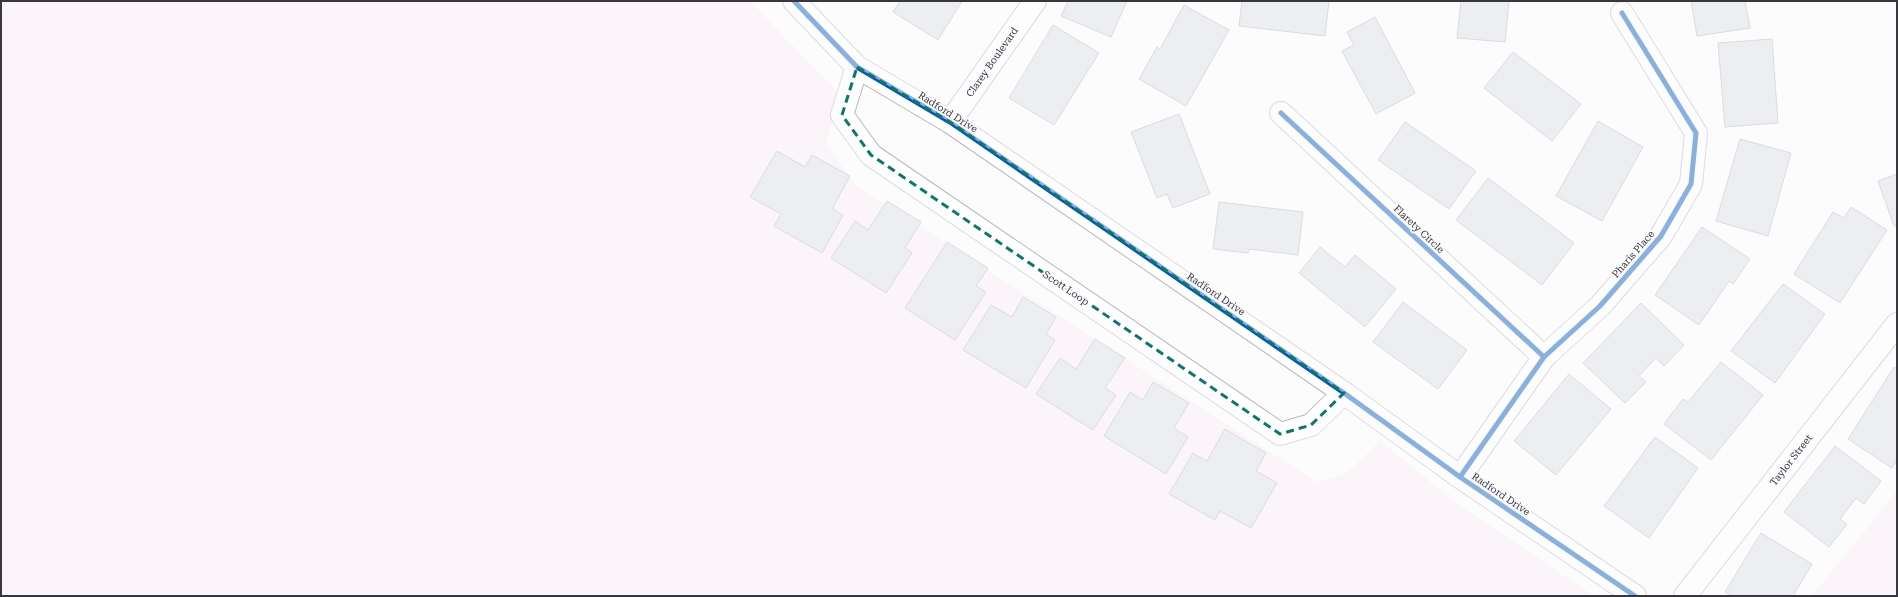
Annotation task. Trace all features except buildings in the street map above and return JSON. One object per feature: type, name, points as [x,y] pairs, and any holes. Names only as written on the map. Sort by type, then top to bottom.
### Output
[{"type":"street","name":"Radford Drive","points":[[794,1],[857,67],[950,122],[1344,393],[1460,478],[1635,596]]},
{"type":"street","name":"Clarey Boulevard","points":[[950,122],[1035,1]]},
{"type":"street","name":"Pharis Place","points":[[1460,478],[1544,357],[1600,306],[1661,236],[1691,184],[1696,132],[1622,13]]},
{"type":"street","name":"Scott Loop","points":[[857,67],[842,115],[871,156],[1280,434],[1310,425],[1344,393]]},
{"type":"street","name":"Flarety Circle","points":[[1281,113],[1544,357]]},
{"type":"street","name":"Taylor Street","points":[[1685,596],[1897,324]]},
{"type":"highlighted area","points":[[857,67],[950,122],[1344,393],[1311,425],[1280,434],[871,155],[842,115]]},
{"type":"shaded area","points":[[1,1],[750,1],[840,95],[826,143],[854,184],[1317,482],[1347,473],[1380,441],[1454,501],[1594,596],[1,596]]},
{"type":"shaded area","points":[[1897,491],[1897,596],[1812,596]]},
{"type":"cycle path","points":[[794,1],[857,67],[950,122],[1344,393],[1460,477],[1635,596]]},
{"type":"cycle path","points":[[1460,477],[1544,357],[1600,306],[1661,236],[1691,184],[1696,133],[1622,13]]},
{"type":"cycle path","points":[[1281,113],[1544,357]]}]
